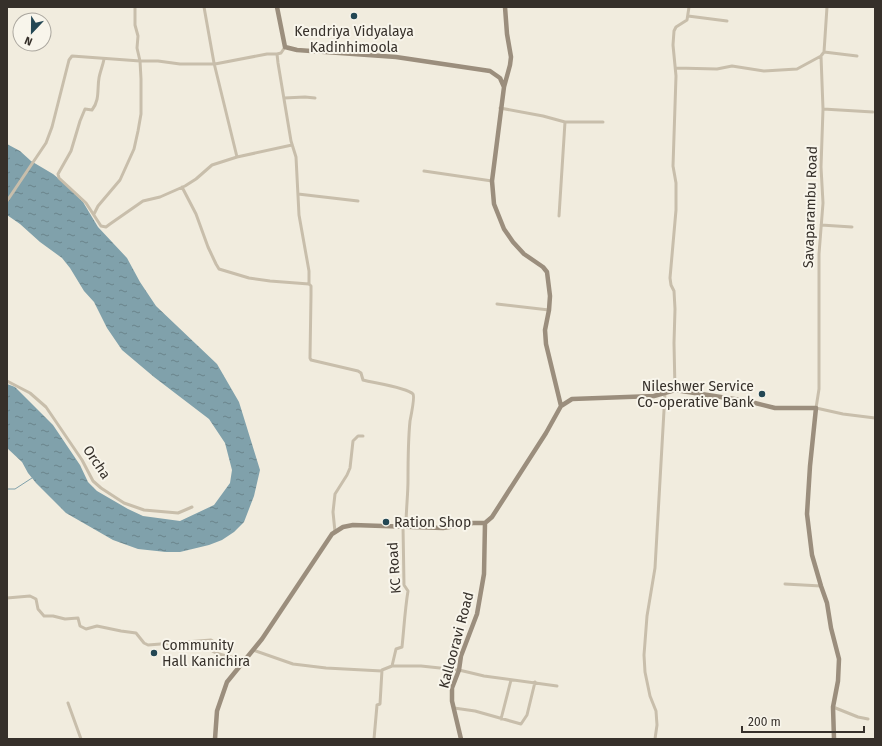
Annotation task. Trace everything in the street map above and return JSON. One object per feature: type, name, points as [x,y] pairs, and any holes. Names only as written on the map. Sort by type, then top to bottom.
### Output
[{"type":"main road","points":[[277,7],[285,47],[297,50],[396,57],[490,71],[500,78],[504,87]]},
{"type":"main road","points":[[505,7],[507,34],[511,57],[500,108],[492,181],[494,204],[504,229],[513,242],[524,254],[544,267],[547,272],[549,283],[549,310],[545,330],[546,344],[561,406]]},
{"type":"main road","points":[[215,739],[217,711],[227,682],[262,639],[326,542],[335,532],[343,527],[353,525],[443,528],[473,523],[485,523],[492,517],[535,452],[561,406],[572,399],[654,396],[675,390],[747,401],[775,408],[816,408],[807,514],[812,554],[821,586],[828,603],[830,628],[839,659],[838,681],[833,707],[834,739]]},
{"type":"main road","name":"Kallooravi Road","points":[[460,739],[452,701],[452,688],[459,670],[461,656],[477,614],[484,574],[485,523]]},
{"type":"street","points":[[94,214],[98,206],[120,180],[134,149],[141,114],[140,61],[137,48],[138,36],[135,25],[135,7]]},
{"type":"street","points":[[204,7],[215,64],[237,157]]},
{"type":"street","points":[[675,390],[675,309],[674,291],[670,278],[676,210],[676,183],[673,166],[676,68],[673,45],[674,31],[676,27],[687,20],[688,7]]},
{"type":"street","name":"Savaparambu Road","points":[[816,408],[819,389],[819,254],[822,203],[821,167],[823,109],[822,56],[824,52],[827,7]]},
{"type":"street","points":[[688,16],[727,21]]},
{"type":"street","points":[[7,201],[43,148],[52,127],[69,60],[72,56],[158,61],[180,64],[215,64],[267,54],[277,54],[281,53],[285,47]]},
{"type":"street","points":[[824,52],[857,56]]},
{"type":"street","points":[[277,54],[292,144],[296,157],[301,227],[309,284],[311,286],[310,358],[311,360],[358,371],[361,373],[363,380],[396,388],[413,395],[404,526]]},
{"type":"street","points":[[676,68],[717,69],[732,66],[764,71],[797,69],[822,56]]},
{"type":"street","points":[[104,59],[99,77],[99,93],[94,108],[92,110],[85,109],[71,151],[58,174],[60,178],[86,203],[101,226],[106,227],[143,201],[160,197],[182,188],[196,179],[212,165],[237,157],[292,144]]},
{"type":"street","points":[[284,98],[315,98]]},
{"type":"street","points":[[500,108],[543,116],[565,122],[603,122]]},
{"type":"street","points":[[823,109],[873,112]]},
{"type":"street","points":[[559,216],[565,122]]},
{"type":"street","points":[[424,171],[492,181]]},
{"type":"street","points":[[182,188],[196,214],[208,247],[219,269],[249,278],[309,284]]},
{"type":"street","points":[[298,194],[358,201]]},
{"type":"street","points":[[821,225],[852,227]]},
{"type":"street","points":[[497,304],[549,310]]},
{"type":"street","name":"Orcha","points":[[7,380],[30,393],[46,407],[82,460],[93,481],[101,488],[124,503],[144,510],[178,513],[192,507]]},
{"type":"street","points":[[655,739],[657,725],[656,711],[650,696],[645,672],[644,655],[647,616],[655,568],[665,393]]},
{"type":"street","points":[[816,408],[843,414],[875,418]]},
{"type":"street","points":[[335,532],[333,512],[335,494],[350,468],[353,441],[358,436],[363,436]]},
{"type":"street","name":"KC Road","points":[[392,666],[396,649],[402,647],[406,618],[405,608],[408,591],[404,585],[404,526]]},
{"type":"street","points":[[785,584],[821,586]]},
{"type":"street","points":[[7,598],[30,596],[36,599],[38,609],[44,616],[53,616],[65,619],[78,618],[80,626],[86,629],[97,626],[136,633],[144,643],[148,645],[211,640],[214,642],[211,650],[215,654],[233,656],[245,660]]},
{"type":"street","points":[[253,650],[294,664],[326,668],[382,671],[392,666],[459,670],[484,676],[557,686]]},
{"type":"street","points":[[374,739],[377,705],[380,704],[382,671]]},
{"type":"street","points":[[501,719],[511,680]]},
{"type":"street","points":[[454,708],[475,711],[521,724],[527,715],[535,682]]},
{"type":"street","points":[[68,703],[82,739]]},
{"type":"street","points":[[833,707],[858,717],[868,719]]},
{"type":"water","points":[[7,144],[20,151],[31,161],[53,174],[83,202],[98,227],[127,258],[140,282],[156,306],[217,364],[239,402],[260,470],[254,496],[244,522],[234,532],[222,540],[209,545],[180,552],[166,552],[138,549],[113,540],[66,513],[36,483],[22,462],[7,448],[7,384],[15,387],[53,425],[80,465],[88,482],[97,491],[143,516],[180,521],[214,505],[230,483],[232,470],[225,443],[209,419],[154,377],[122,350],[107,328],[94,302],[84,291],[62,258],[7,215]]},
{"type":"waterway","points":[[7,489],[15,489],[32,478]]},
{"type":"place","name":"Kendriya Vidyalaya Kadinhimoola","points":[[354,16]]},
{"type":"place","name":"Nileshwer Service Co-operative Bank","points":[[762,394]]},
{"type":"place","name":"Ration Shop","points":[[386,522]]},
{"type":"place","name":"Community Hall Kanichira","points":[[154,653]]}]
